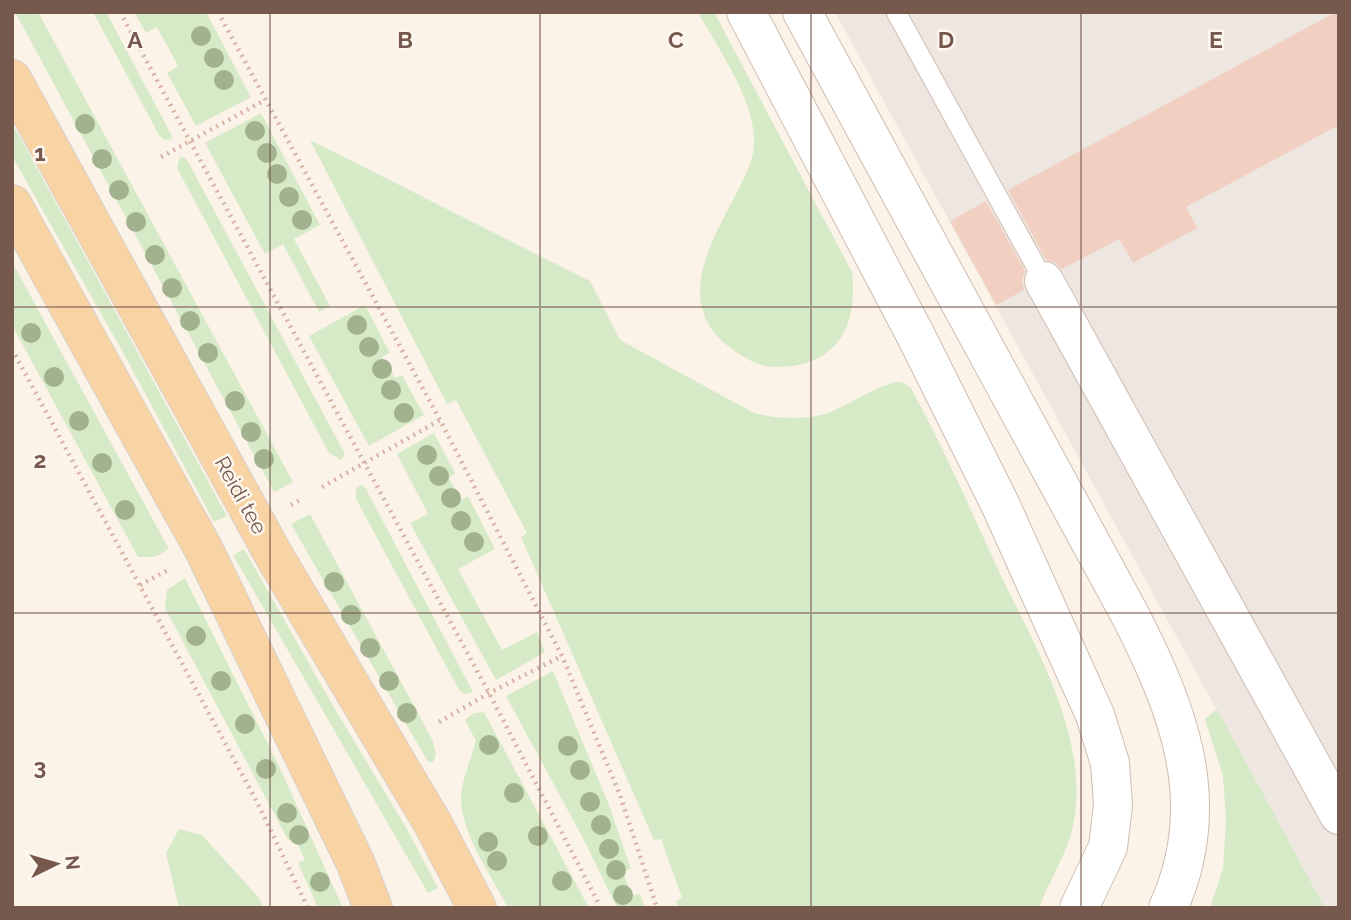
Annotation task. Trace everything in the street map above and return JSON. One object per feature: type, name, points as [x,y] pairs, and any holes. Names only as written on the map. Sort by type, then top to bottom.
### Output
[{"type":"main road","name":"Reidi tee","points":[[12,79],[276,559],[433,824],[477,908]]},
{"type":"main road","points":[[12,204],[204,550],[376,908]]},
{"type":"street","points":[[747,12],[916,335],[1000,504],[1095,715],[1110,763],[1113,805],[1108,847],[1079,908]]},
{"type":"street","points":[[802,12],[1129,613],[1167,691],[1184,749],[1191,796],[1189,832],[1182,871],[1168,908]]},
{"type":"street","points":[[1044,281],[1339,815]]},
{"type":"street","points":[[916,335],[944,330],[980,337]]},
{"type":"lane","points":[[896,12],[1044,281]]},
{"type":"path","points":[[120,12],[489,693],[601,908]]},
{"type":"path","points":[[218,12],[440,420],[562,656],[620,795],[657,908]]},
{"type":"path","points":[[161,157],[265,100]]},
{"type":"path","points":[[12,349],[258,804],[308,908]]},
{"type":"path","points":[[322,487],[440,420]]},
{"type":"path","points":[[140,585],[180,564]]},
{"type":"path","points":[[439,722],[562,656]]},
{"type":"shaded area","points":[[835,12],[1339,12],[1339,904],[1332,908],[1325,908]]},
{"type":"green space","points":[[15,12],[38,12],[293,482],[274,492]]},
{"type":"green space","points":[[93,12],[106,12],[172,139],[165,140],[159,135]]},
{"type":"green space","points":[[134,12],[206,12],[251,97],[196,126],[167,73],[178,66],[157,27],[146,33]]},
{"type":"green space","points":[[698,12],[714,12],[852,272],[852,309],[840,338],[831,350],[801,364],[773,367],[746,358],[728,346],[711,328],[702,309],[700,289],[703,268],[719,227],[749,166],[754,143],[753,127],[742,92]]},
{"type":"green space","points":[[261,113],[320,225],[294,239],[330,306],[319,312],[283,244],[265,254],[205,143]]},
{"type":"green space","points":[[12,125],[227,516],[214,522],[125,356],[12,156]]},
{"type":"green space","points":[[310,140],[590,281],[620,340],[754,413],[790,418],[816,416],[833,411],[895,382],[902,382],[911,388],[1038,651],[1062,711],[1071,742],[1076,773],[1074,819],[1067,846],[1039,908],[678,908],[676,901],[682,898],[661,839],[654,840],[521,537],[527,533],[456,400],[447,404]]},
{"type":"green space","points":[[180,157],[186,158],[345,454],[341,460],[329,453],[177,168]]},
{"type":"green space","points":[[12,262],[169,549],[155,557],[138,557],[12,325]]},
{"type":"green space","points":[[365,305],[390,353],[382,357],[395,378],[402,375],[424,415],[369,446],[309,336]]},
{"type":"green space","points":[[434,433],[455,473],[449,478],[461,500],[468,496],[495,549],[458,569],[502,650],[537,632],[545,652],[496,680],[410,523],[428,514],[397,454]]},
{"type":"green space","points":[[361,485],[365,487],[473,692],[465,694],[459,690],[356,499],[356,488]]},
{"type":"green space","points":[[310,514],[433,741],[436,755],[433,762],[428,762],[291,524]]},
{"type":"green space","points":[[244,549],[408,831],[438,888],[428,893],[233,555]]},
{"type":"green space","points":[[185,578],[279,766],[343,908],[318,908],[298,863],[305,860],[295,838],[288,840],[165,608],[167,590]]},
{"type":"green space","points":[[553,671],[609,805],[631,869],[623,872],[632,896],[640,894],[645,908],[617,908],[586,844],[506,696]]},
{"type":"green space","points":[[1217,709],[1325,908],[1210,908],[1223,869],[1226,822],[1223,776],[1205,719]]},
{"type":"green space","points":[[484,712],[589,908],[508,908],[484,865],[469,834],[461,803],[463,782],[476,741],[465,720],[474,713]]},
{"type":"green space","points":[[179,829],[202,835],[260,899],[263,908],[179,908],[166,853]]},
{"type":"building","points":[[1339,12],[1339,125],[1186,207],[1197,228],[1133,263],[1119,239],[1062,269],[1056,263],[1046,260],[1008,190]]},
{"type":"building","points":[[986,201],[1025,271],[1022,280],[1024,290],[996,305],[950,221]]}]
